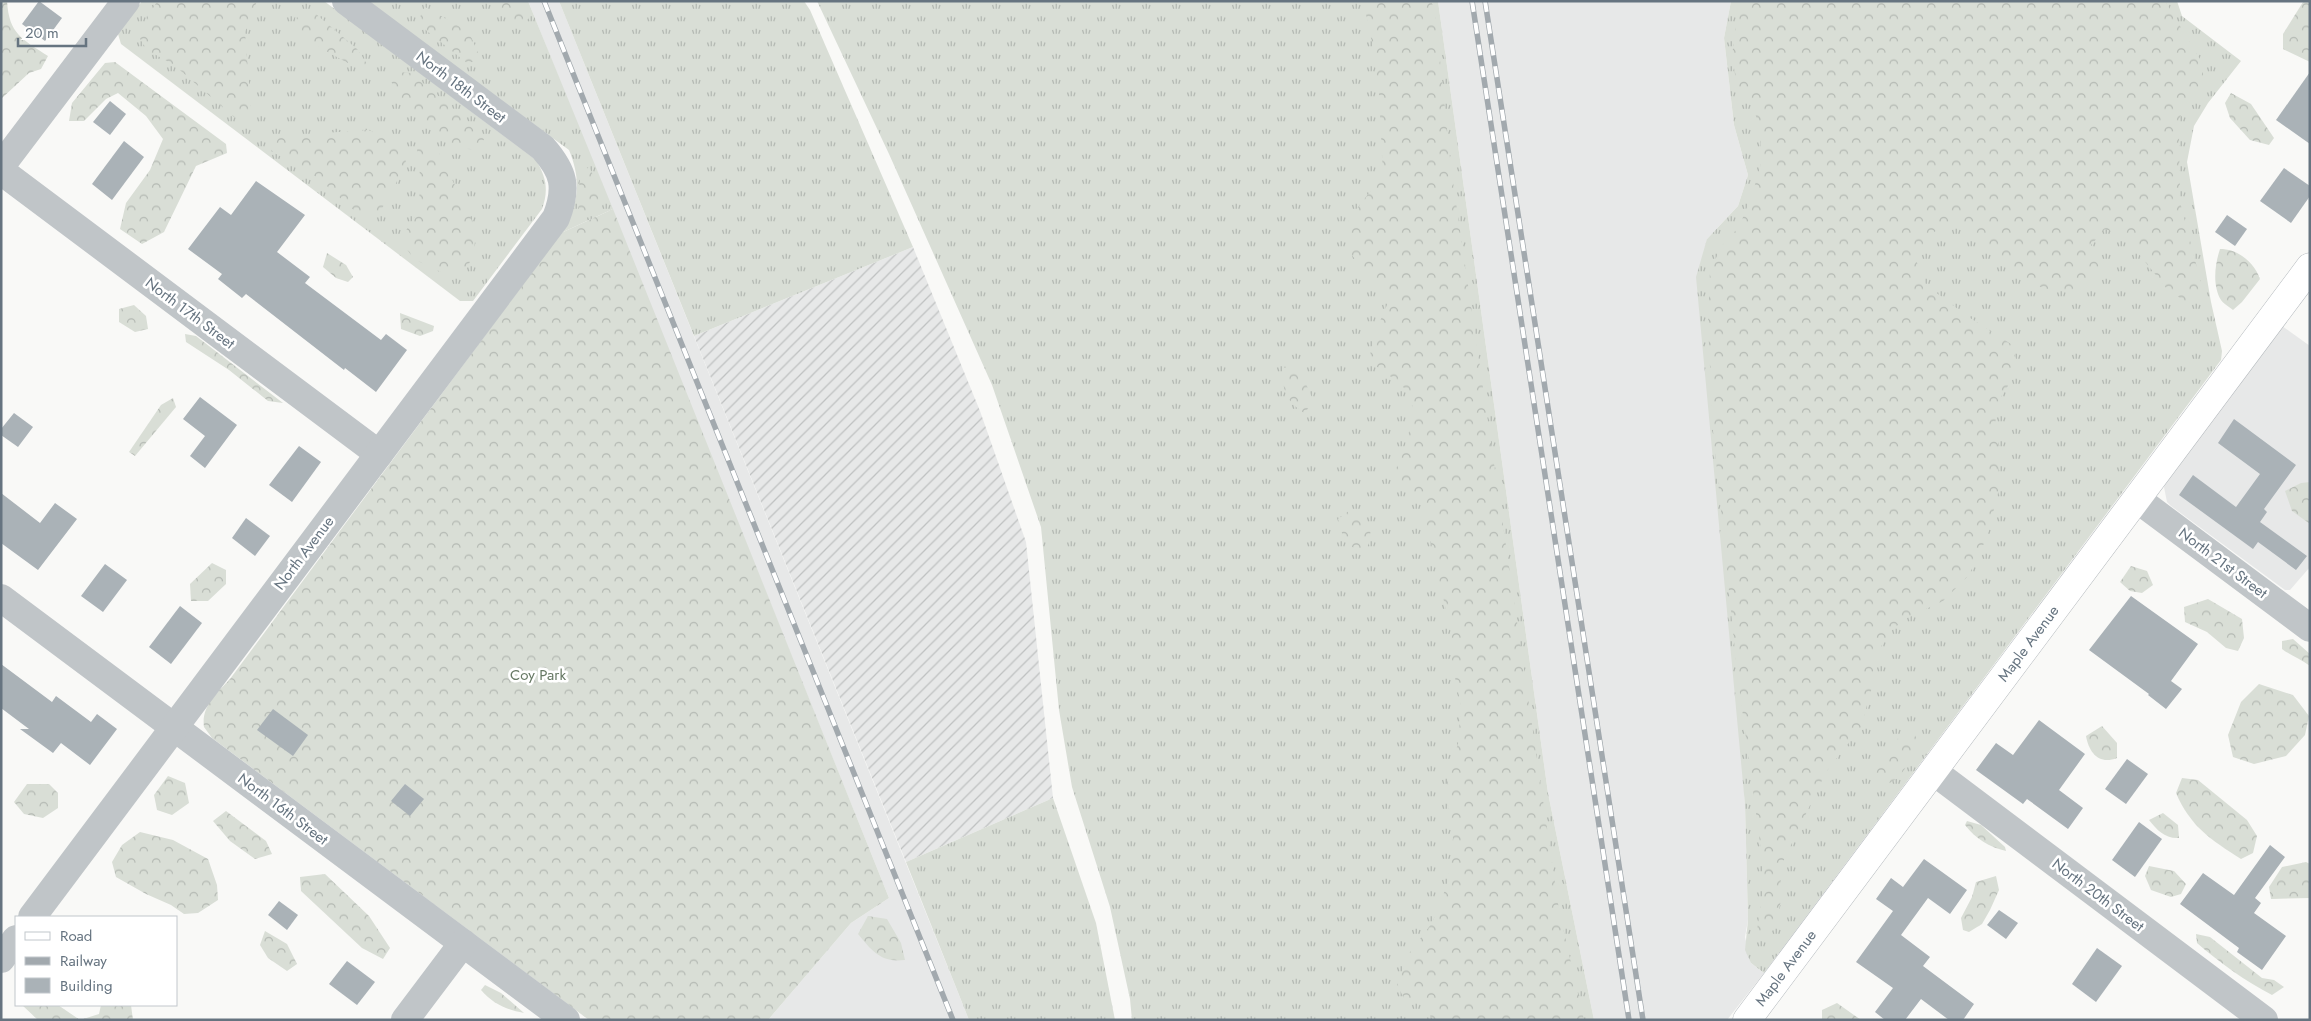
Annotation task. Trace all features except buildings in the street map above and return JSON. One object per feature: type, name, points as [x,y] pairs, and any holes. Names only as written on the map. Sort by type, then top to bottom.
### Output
[{"type":"main road","name":"Maple Avenue","points":[[1748,1020],[2310,267]]},
{"type":"street","points":[[1,166],[126,1]]},
{"type":"street","name":"North 18th Street","points":[[346,1],[543,148],[557,164],[564,183]]},
{"type":"street","name":"North 17th Street","points":[[1,171],[379,454]]},
{"type":"street","name":"North Avenue","points":[[33,916],[556,218],[563,201],[564,183]]},
{"type":"street","name":"North 21st Street","points":[[2136,499],[2310,628]]},
{"type":"street","name":"North 16th Street","points":[[1,598],[566,1020]]},
{"type":"street","name":"North 20th Street","points":[[1933,771],[2264,1020]]},
{"type":"street","points":[[1,959],[15,940]]},
{"type":"street","points":[[405,1020],[463,943]]},
{"type":"shaded area","points":[[528,1],[559,1],[969,1020],[768,1020],[851,923],[889,898]]},
{"type":"shaded area","points":[[1438,1],[1731,1],[1724,38],[1734,125],[1748,175],[1738,206],[1707,239],[1745,805],[1748,920],[1745,937],[1751,963],[1764,973],[1727,1020],[1594,1020],[1548,793]]},
{"type":"shaded area","points":[[913,247],[980,411],[1026,542],[1053,798],[906,862],[694,336]]},
{"type":"shaded area","points":[[2282,326],[2310,346],[2310,567],[2290,590],[2285,590],[2171,506],[2167,502],[2164,487],[2168,477]]},
{"type":"green space","points":[[1,1],[7,1],[11,21],[18,34],[48,56],[41,69],[29,73],[1,99]]},
{"type":"green space","points":[[142,1],[324,1],[536,160],[542,172],[546,190],[542,209],[473,301],[460,301],[121,44],[118,34]]},
{"type":"green space","points":[[158,1],[257,1],[245,32],[251,109],[234,117],[174,65],[147,50],[139,37],[147,16]]},
{"type":"green space","points":[[366,1],[528,1],[613,209],[561,233],[572,212],[577,193],[576,172],[569,150]]},
{"type":"green space","points":[[485,1],[524,1],[529,18],[520,27]]},
{"type":"green space","points":[[559,1],[804,1],[810,10],[913,247],[694,336]]},
{"type":"green space","points":[[817,1],[1438,1],[1548,793],[1594,1020],[1132,1020],[1130,999],[1110,907],[1072,787],[1059,710],[1041,527],[992,385],[889,154]]},
{"type":"green space","points":[[1363,1],[1431,1],[1435,11],[1451,168],[1559,910],[1584,1020],[1433,1020],[1418,997],[1405,1001],[1397,984],[1410,952],[1432,923],[1447,885],[1453,838],[1448,807],[1447,775],[1458,744],[1461,705],[1452,664],[1451,633],[1421,497],[1393,476],[1408,437],[1412,417],[1412,395],[1369,361],[1374,335],[1390,298],[1374,284],[1351,254],[1348,220],[1383,175],[1379,93],[1373,47]]},
{"type":"green space","points":[[1731,1],[2177,1],[2182,16],[2241,61],[2208,103],[2194,126],[2187,162],[2211,302],[2222,351],[2221,360],[1764,973],[1751,963],[1745,950],[1748,920],[1745,805],[1696,277],[1707,239],[1738,206],[1748,175],[1734,125],[1724,38]]},
{"type":"green space","points":[[1739,1],[2165,1],[2201,61],[2204,80],[2180,117],[2179,136],[2180,202],[2201,283],[2198,302],[2186,302],[2167,289],[2127,239],[2105,229],[2091,245],[2106,265],[2098,280],[2071,290],[2046,289],[2021,280],[1989,253],[1971,228],[1955,217],[1933,233],[1914,255],[1926,285],[1967,316],[2011,344],[2019,368],[2001,397],[1995,423],[1999,448],[1998,493],[1987,537],[1969,575],[1943,601],[1907,618],[1890,631],[1874,659],[1872,687],[1861,727],[1826,772],[1780,868],[1781,900],[1775,929],[1755,942],[1762,899],[1762,858],[1737,671],[1713,431],[1708,324],[1710,270],[1723,244],[1739,227],[1752,195],[1762,160],[1760,133],[1752,100],[1737,86],[1732,56]]},
{"type":"green space","points":[[2310,1],[2310,62],[2283,49],[2283,34],[2303,2]]},
{"type":"green space","points":[[425,7],[469,32],[481,60],[467,63],[417,23]]},
{"type":"green space","points":[[316,14],[357,49],[367,64],[357,68],[304,39],[295,18]]},
{"type":"green space","points":[[115,62],[226,144],[227,153],[196,166],[164,232],[142,244],[120,229],[126,203],[150,170],[163,139],[146,116],[118,93],[106,99],[84,121],[69,121],[72,103],[105,63]]},
{"type":"green space","points":[[387,71],[411,73],[475,127],[484,139],[479,150],[457,148],[419,119],[396,93]]},
{"type":"green space","points":[[2231,93],[2251,104],[2274,138],[2269,145],[2250,140],[2230,118],[2225,103]]},
{"type":"green space","points":[[368,130],[392,138],[406,161],[393,190],[378,215],[357,213],[318,178],[271,151],[279,136]]},
{"type":"green space","points":[[435,145],[476,228],[474,253],[467,268],[447,275],[414,259],[400,240],[419,210],[420,175],[417,149]]},
{"type":"green space","points":[[589,167],[605,199],[600,211],[581,217],[578,201],[580,174]]},
{"type":"green space","name":"Coy Park","points":[[613,209],[889,898],[851,923],[768,1020],[589,1020],[212,738],[204,727],[205,713],[211,700],[230,679],[561,233]]},
{"type":"green space","points":[[2220,249],[2239,254],[2254,267],[2260,279],[2242,302],[2233,310],[2221,300],[2216,288],[2216,268]]},
{"type":"green space","points":[[327,253],[346,265],[353,277],[348,282],[336,278],[323,267]]},
{"type":"green space","points":[[134,305],[146,316],[148,329],[135,332],[119,322],[119,309]]},
{"type":"green space","points":[[400,313],[434,326],[433,331],[420,336],[401,329]]},
{"type":"green space","points":[[185,334],[196,336],[283,403],[268,401],[229,370],[186,342]]},
{"type":"green space","points":[[1295,365],[1314,402],[1304,413],[1289,399],[1284,388],[1283,367]]},
{"type":"green space","points":[[173,398],[176,407],[135,456],[129,452],[161,405]]},
{"type":"green space","points":[[2310,482],[2310,524],[2292,511],[2285,491],[2301,483]]},
{"type":"green space","points":[[1350,510],[1364,518],[1371,528],[1369,543],[1363,556],[1344,540],[1338,519]]},
{"type":"green space","points":[[212,563],[226,570],[226,584],[208,601],[191,601],[190,584]]},
{"type":"green space","points":[[2131,566],[2147,571],[2153,585],[2142,593],[2130,591],[2120,582]]},
{"type":"green space","points":[[2208,599],[2242,619],[2244,638],[2238,651],[2226,648],[2207,632],[2185,622],[2184,607]]},
{"type":"green space","points":[[2293,639],[2310,654],[2310,666],[2282,649],[2282,641]]},
{"type":"green space","points":[[2259,684],[2293,695],[2309,716],[2305,735],[2286,756],[2254,764],[2233,757],[2228,735],[2241,702]]},
{"type":"green space","points":[[2102,726],[2117,743],[2117,758],[2111,760],[2100,759],[2092,752],[2087,742],[2086,736]]},
{"type":"green space","points":[[1915,735],[1920,748],[1898,778],[1881,788],[1873,769],[1900,736]]},
{"type":"green space","points":[[168,776],[185,783],[189,803],[172,815],[157,810],[154,795]]},
{"type":"green space","points":[[2182,778],[2198,780],[2247,820],[2257,836],[2253,853],[2241,859],[2202,831],[2188,815],[2176,793]]},
{"type":"green space","points":[[27,784],[49,784],[58,793],[58,808],[43,818],[24,814],[14,802]]},
{"type":"green space","points":[[1053,798],[1096,923],[1115,1020],[969,1020],[906,862]]},
{"type":"green space","points":[[226,811],[266,841],[272,854],[255,859],[230,841],[213,821]]},
{"type":"green space","points":[[2163,813],[2178,825],[2179,838],[2165,835],[2149,820]]},
{"type":"green space","points":[[1967,821],[1981,825],[2005,847],[2006,851],[1988,845],[1978,838],[1965,825]]},
{"type":"green space","points":[[140,832],[173,840],[208,859],[217,885],[218,900],[198,913],[184,914],[171,905],[146,894],[116,877],[112,862],[122,845]]},
{"type":"green space","points":[[2306,862],[2310,864],[2310,898],[2271,899],[2269,887],[2282,867]]},
{"type":"green space","points":[[2149,866],[2174,871],[2186,884],[2181,894],[2171,897],[2151,890],[2145,876]]},
{"type":"green space","points":[[325,874],[369,916],[390,948],[383,959],[362,948],[301,891],[300,877]]},
{"type":"green space","points":[[1996,876],[1999,890],[1982,924],[1969,932],[1963,930],[1961,918],[1972,897],[1976,882]]},
{"type":"green space","points":[[868,916],[887,919],[901,943],[905,960],[883,958],[863,940],[858,934]]},
{"type":"green space","points":[[265,931],[287,944],[297,964],[287,971],[268,958],[260,945]]},
{"type":"green space","points":[[2196,934],[2210,937],[2262,978],[2274,980],[2284,987],[2272,995],[2252,984],[2224,965],[2197,943]]},
{"type":"green space","points":[[485,985],[501,993],[524,1013],[495,1003],[481,990]]},
{"type":"green space","points":[[1837,1003],[1861,1020],[1822,1020],[1822,1010]]},
{"type":"green space","points":[[23,1006],[59,1006],[80,1020],[38,1020]]},
{"type":"green space","points":[[101,1006],[131,1006],[133,1020],[80,1020],[99,1014]]},
{"type":"railway","points":[[544,1],[953,1020]]},
{"type":"railway","points":[[1472,1],[1629,1020]]},
{"type":"railway","points":[[1485,1],[1643,1020]]}]
